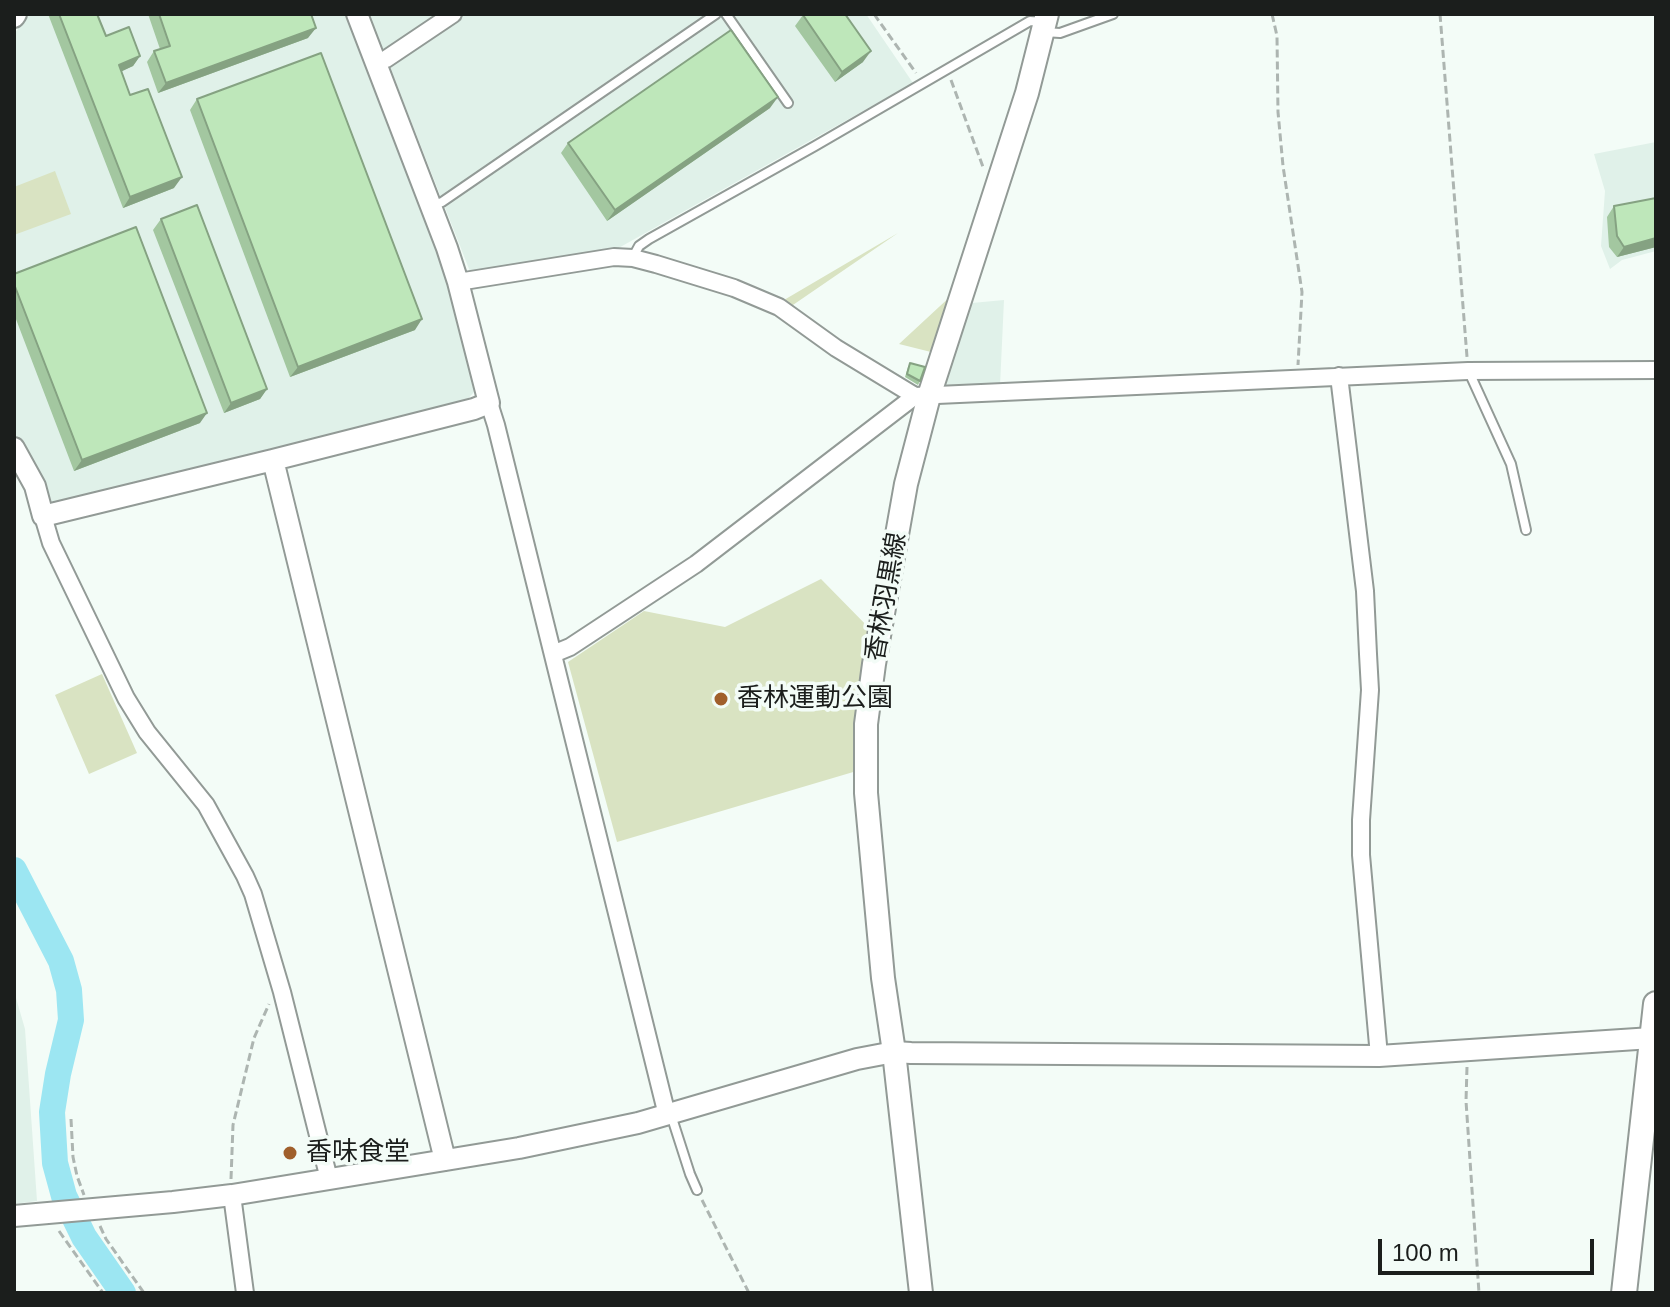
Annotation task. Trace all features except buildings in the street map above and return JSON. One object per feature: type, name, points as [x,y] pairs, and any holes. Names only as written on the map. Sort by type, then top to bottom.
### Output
[{"type":"main road","name":"香林羽黒線","points":[[921,1293],[883,978],[866,793],[866,724],[922,396],[998,184],[1045,23]]},
{"type":"main road","points":[[1624,1293],[1656,1004]]},
{"type":"street","points":[[357,14],[458,282],[669,1114]]},
{"type":"street","points":[[375,63],[386,59],[453,14]]},
{"type":"street","points":[[458,282],[614,257],[633,258],[687,272],[759,297],[779,307],[836,348],[922,396],[1468,371],[1656,370]]},
{"type":"street","points":[[1339,376],[1367,623],[1370,690],[1361,855],[1379,1056]]},
{"type":"street","points":[[553,654],[570,647],[696,564],[922,396]]},
{"type":"street","points":[[43,516],[489,403]]},
{"type":"street","points":[[14,448],[35,486],[47,536],[126,698],[147,732],[206,805],[253,894],[282,992],[329,1179]]},
{"type":"street","points":[[273,460],[445,1160]]},
{"type":"street","points":[[14,1216],[232,1195],[590,1134],[857,1059],[894,1052],[1379,1056],[1652,1038]]},
{"type":"street","points":[[232,1195],[245,1293]]},
{"type":"lane","points":[[431,206],[442,202],[716,14]]},
{"type":"lane","points":[[726,14],[788,103]]},
{"type":"lane","points":[[633,258],[639,246],[649,239],[1030,21],[1045,23],[1060,33],[1113,14]]},
{"type":"lane","points":[[1468,371],[1511,464],[1526,530]]},
{"type":"lane","points":[[669,1114],[697,1190]]},
{"type":"path","points":[[874,14],[923,84]]},
{"type":"path","points":[[1272,14],[1277,36],[1278,112],[1283,166],[1302,292],[1298,373]]},
{"type":"path","points":[[1440,14],[1468,371]]},
{"type":"path","points":[[945,71],[954,85],[986,175],[998,184]]},
{"type":"path","points":[[232,1195],[233,1125],[242,1084],[254,1038],[271,1002],[282,992]]},
{"type":"path","points":[[1466,1051],[1466,1101],[1479,1293]]},
{"type":"path","points":[[697,1190],[749,1293]]},
{"type":"path","points":[[51,1212],[103,1293]]},
{"type":"shaded area","points":[[30,14],[347,14],[436,246],[449,286],[474,392],[466,401],[55,507],[47,503],[37,476],[14,434],[14,34]]},
{"type":"shaded area","points":[[369,14],[866,14],[913,83],[615,250],[471,274]]},
{"type":"shaded area","points":[[1656,142],[1656,251],[1622,260],[1610,269],[1601,246],[1605,191],[1594,154]]},
{"type":"shaded area","points":[[1004,300],[1000,386],[949,389],[945,385],[972,303]]},
{"type":"shaded area","points":[[14,991],[25,1029],[37,1201],[14,1204]]},
{"type":"green space","points":[[55,171],[71,214],[14,235],[14,187]]},
{"type":"green space","points":[[898,233],[790,307],[784,300]]},
{"type":"green space","points":[[953,294],[931,352],[899,344]]},
{"type":"green space","name":"香林運動公園","points":[[821,579],[874,633],[860,770],[617,842],[568,662],[644,611],[725,627]]},
{"type":"green space","points":[[102,674],[137,753],[89,774],[55,695]]},
{"type":"waterway","points":[[14,870],[61,961],[69,990],[71,1020],[52,1112],[55,1163],[64,1196],[84,1237],[123,1293]]},
{"type":"place","name":"香林運動公園","points":[[721,699]]},
{"type":"place","name":"香味食堂","points":[[290,1153]]}]
